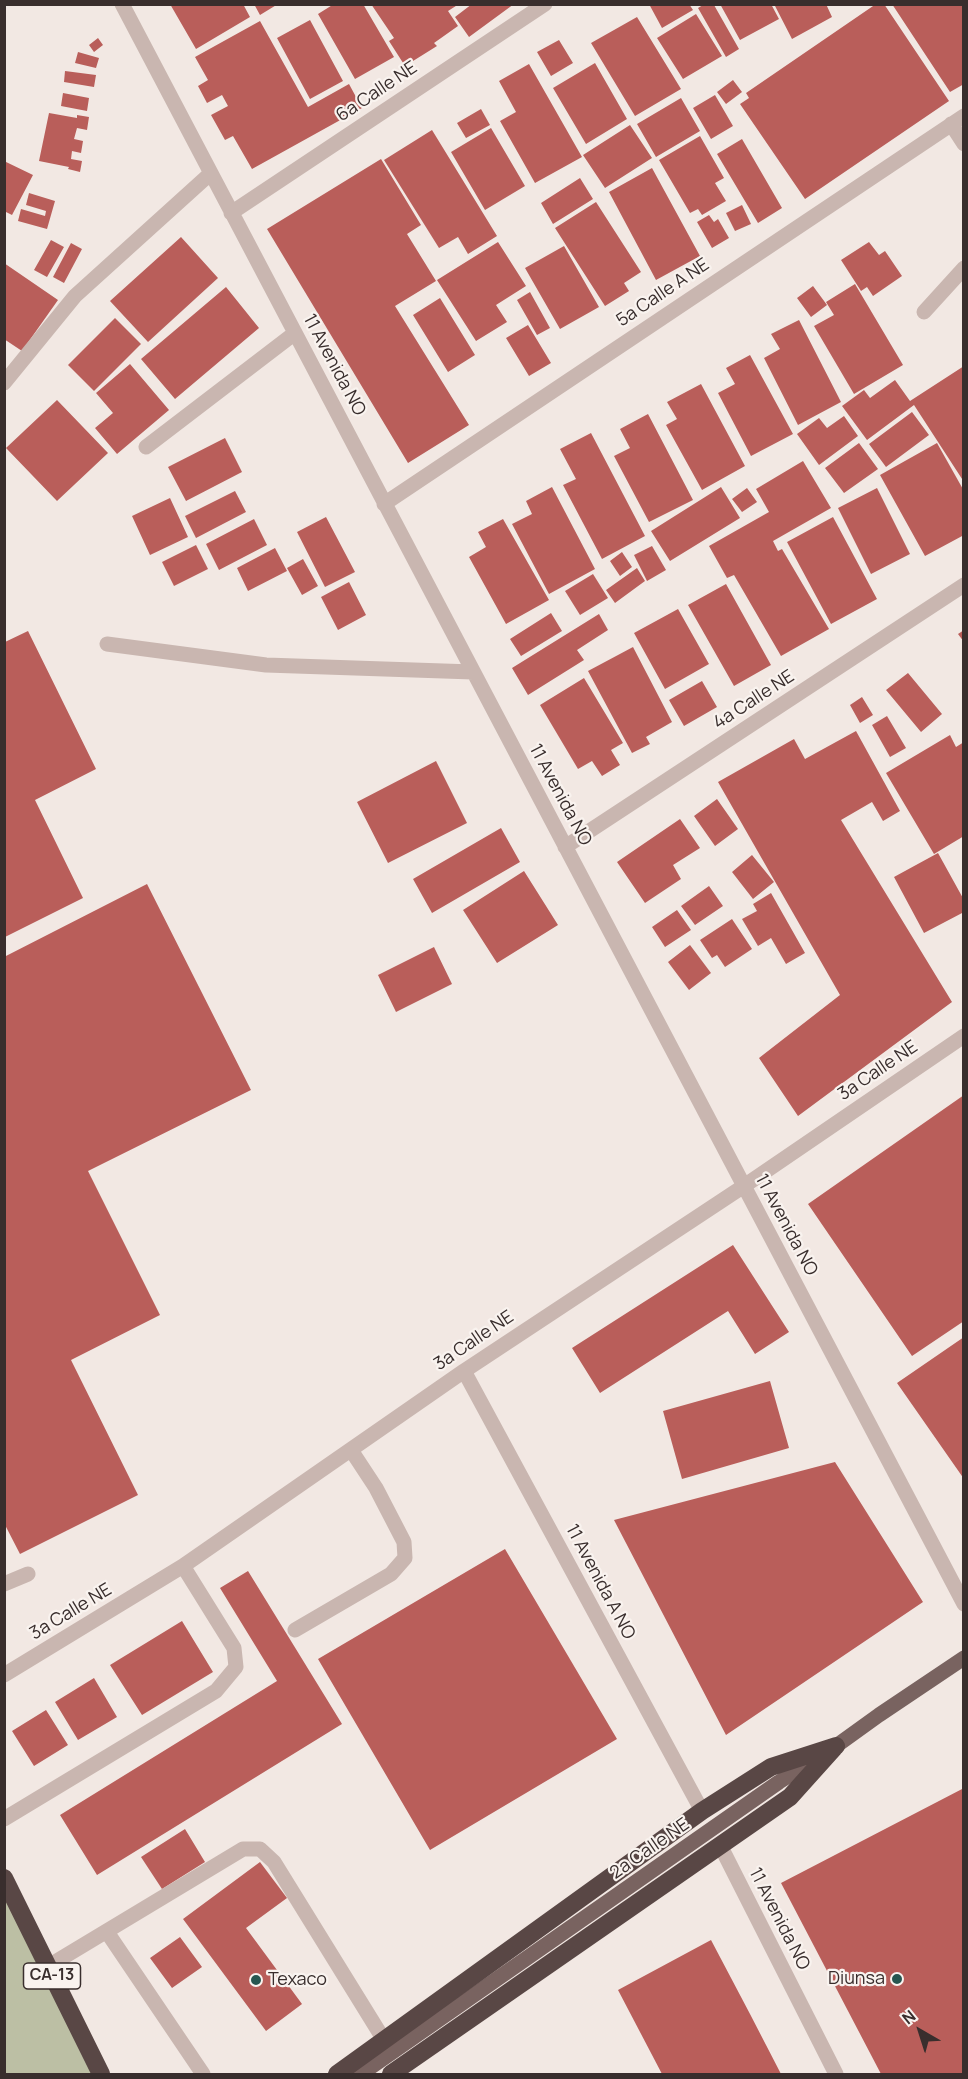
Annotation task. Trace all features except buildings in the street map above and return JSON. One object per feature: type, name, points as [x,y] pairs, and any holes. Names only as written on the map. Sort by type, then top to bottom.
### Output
[{"type":"highway","points":[[337,2074],[702,1811],[771,1767],[836,1746]]},
{"type":"highway","points":[[391,2074],[790,1797],[836,1746]]},
{"type":"highway","name":"CA-13","points":[[4,1878],[101,2074]]},
{"type":"highway","points":[[87,2046],[110,2074]]},
{"type":"main road","name":"2a Calle NE","points":[[361,2074],[779,1782],[836,1746],[963,1658]]},
{"type":"street","name":"11 Avenida NO","points":[[122,4],[963,1604]]},
{"type":"street","name":"6a Calle NE","points":[[231,213],[545,4]]},
{"type":"street","points":[[957,120],[963,144]]},
{"type":"street","name":"5a Calle A NE","points":[[384,504],[957,120]]},
{"type":"street","points":[[4,383],[75,296],[211,173]]},
{"type":"street","points":[[924,312],[963,268]]},
{"type":"street","points":[[146,447],[295,333]]},
{"type":"street","name":"4a Calle NE","points":[[565,847],[963,585]]},
{"type":"street","points":[[107,644],[266,665],[473,672]]},
{"type":"street","name":"3a Calle NE","points":[[4,1675],[183,1566],[464,1371],[744,1186],[963,1036]]},
{"type":"street","name":"11 Avenida A NO","points":[[464,1371],[702,1811]]},
{"type":"street","points":[[295,1630],[391,1574],[405,1558],[405,1542],[376,1488],[351,1450]]},
{"type":"street","points":[[4,1819],[216,1691],[236,1667],[234,1648],[183,1566]]},
{"type":"street","points":[[4,1584],[28,1574]]},
{"type":"street","name":"11 Avenida NO","points":[[720,1845],[836,2074]]},
{"type":"street","points":[[47,1967],[243,1850],[260,1849],[274,1862],[384,2040]]},
{"type":"street","points":[[107,1932],[203,2074]]},
{"type":"green space","points":[[4,1882],[101,2074],[5,2074]]},
{"type":"place","name":"Diunsa","points":[[897,1979]]},
{"type":"place","name":"Texaco","points":[[256,1980]]}]
